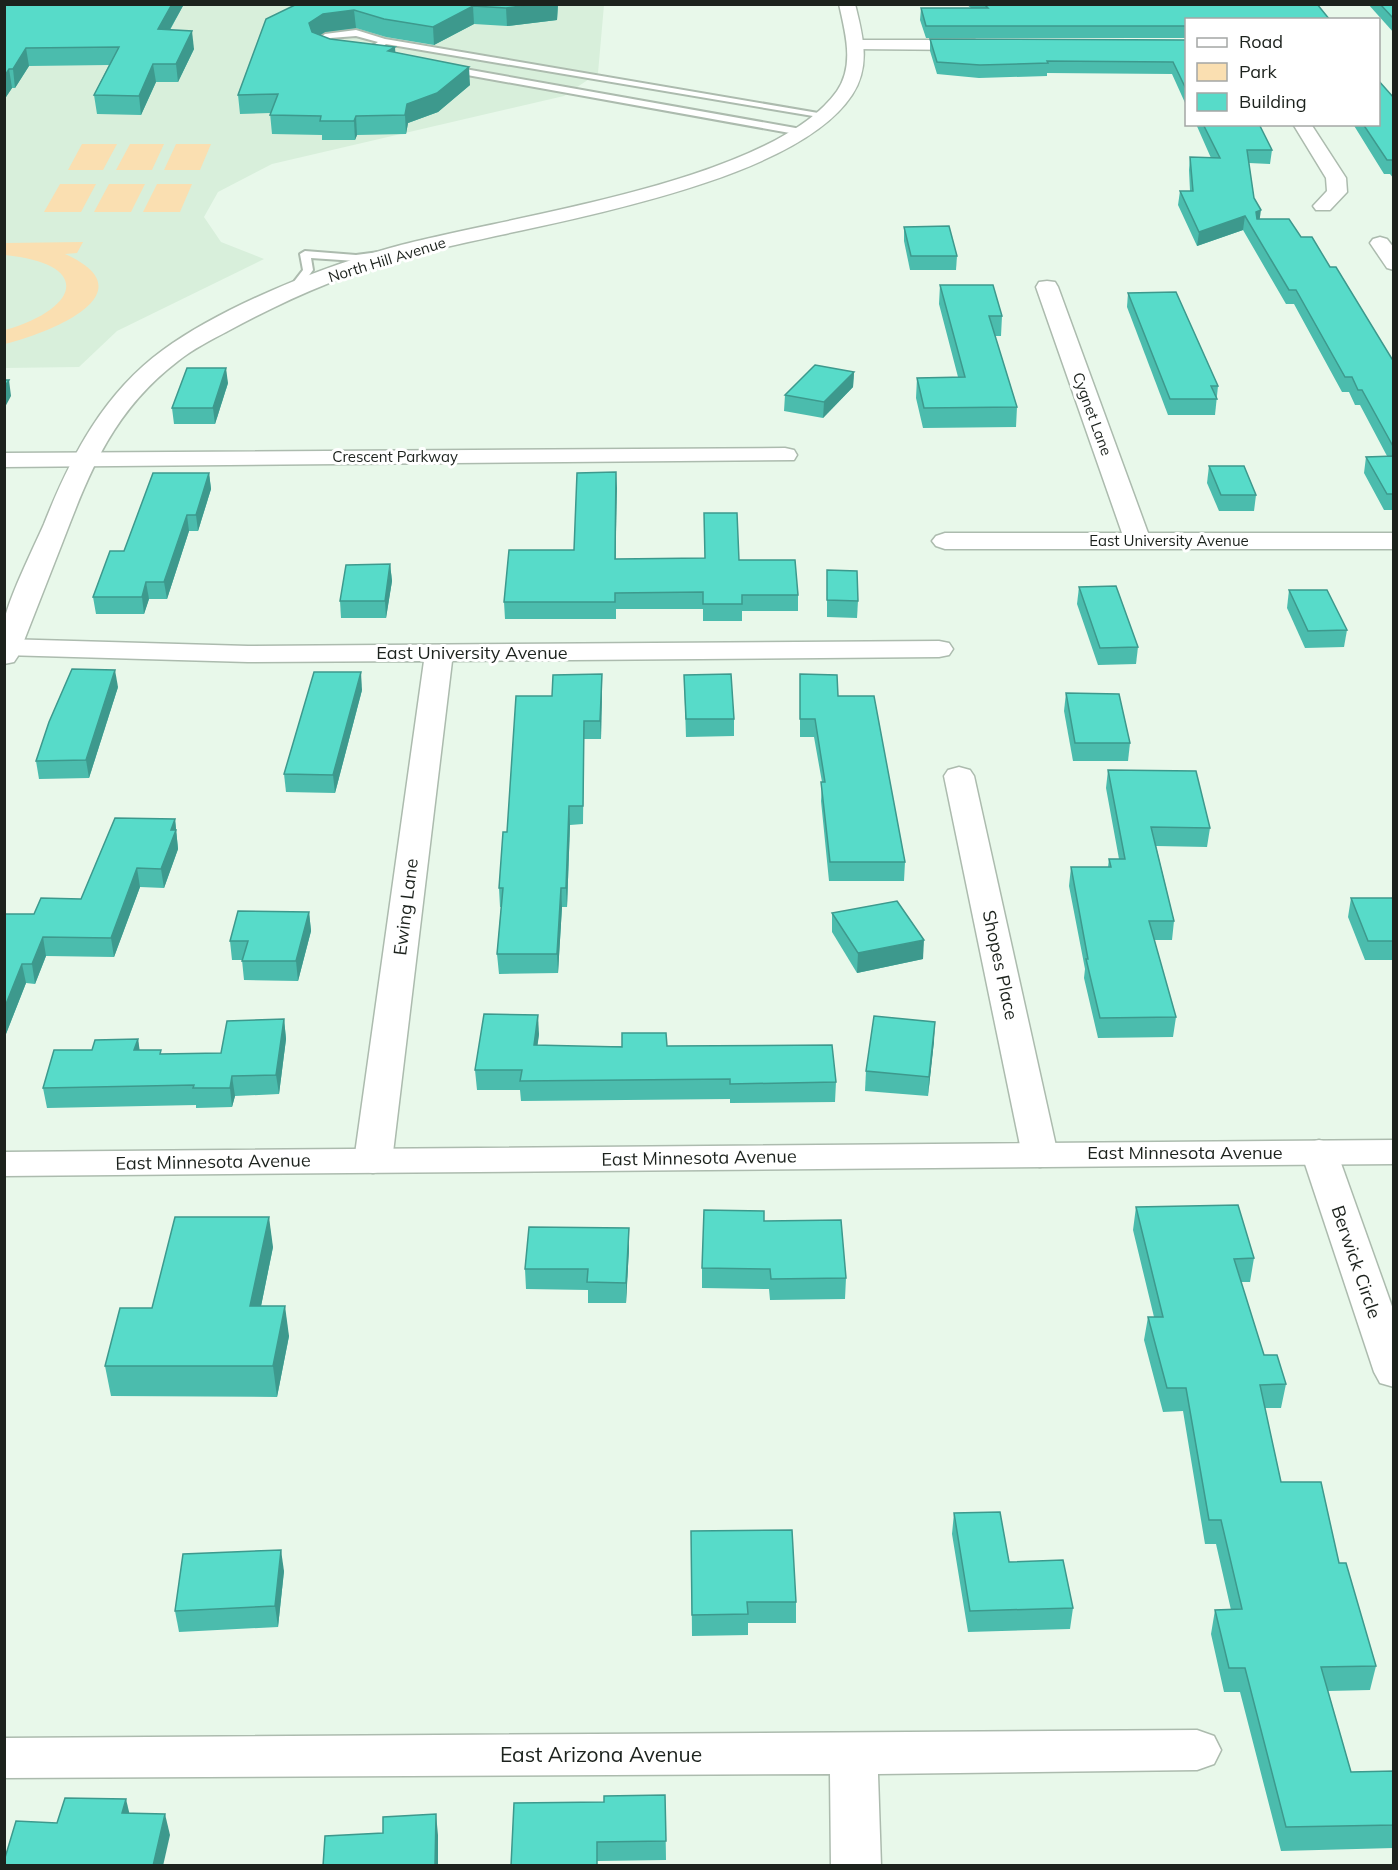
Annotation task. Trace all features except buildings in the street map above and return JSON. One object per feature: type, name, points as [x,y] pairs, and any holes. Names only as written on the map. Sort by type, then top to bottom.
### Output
[{"type":"street","name":"North Hill Avenue","points":[[6,650],[82,459],[105,421],[132,388],[171,355],[233,319],[291,292],[398,253],[678,184],[755,158],[801,132],[825,115],[845,93],[856,64],[856,45],[847,4]]},
{"type":"street","points":[[856,45],[996,45]]},
{"type":"street","points":[[1303,126],[1336,178],[1337,192],[1323,206]]},
{"type":"street","points":[[1380,243],[1394,264]]},
{"type":"street","name":"Cygnet Lane","points":[[1047,287],[1138,541]]},
{"type":"street","name":"Crescent Parkway","points":[[4,460],[785,455]]},
{"type":"street","name":"East University Avenue","points":[[945,541],[1394,541]]},
{"type":"street","name":"East University Avenue","points":[[6,650],[248,654],[939,649]]},
{"type":"street","name":"Ewing Lane","points":[[373,1161],[439,653]]},
{"type":"street","name":"Shopes Place","points":[[959,776],[1040,1155]]},
{"type":"street","name":"Berwick Circle","points":[[1319,1152],[1394,1372]]},
{"type":"street","name":"East Minnesota Avenue","points":[[4,1164],[1394,1152]]},
{"type":"street","name":"East Arizona Avenue","points":[[4,1758],[1197,1750]]},
{"type":"street","points":[[854,1754],[856,1866]]},
{"type":"lane","points":[[386,58],[326,51],[316,43],[328,36],[348,33],[369,34],[383,41],[825,115]]},
{"type":"lane","points":[[355,53],[376,48],[383,41]]},
{"type":"lane","points":[[442,68],[801,132]]},
{"type":"shaded area","points":[[4,5],[604,5],[598,73],[564,96],[272,164],[218,192],[204,217],[221,242],[264,259],[117,331],[79,367],[5,368]]},
{"type":"green space","points":[[82,144],[117,144],[103,170],[68,170]]},
{"type":"green space","points":[[130,144],[164,144],[152,170],[116,170]]},
{"type":"green space","points":[[176,144],[211,144],[200,170],[164,170]]},
{"type":"green space","points":[[60,184],[96,184],[81,212],[44,212]]},
{"type":"green space","points":[[109,184],[145,184],[131,212],[94,212]]},
{"type":"green space","points":[[157,184],[192,184],[180,212],[143,212]]},
{"type":"green space","points":[[83,242],[77,253],[65,254],[89,269],[98,283],[95,297],[83,310],[65,321],[44,331],[5,344],[5,330],[49,311],[61,299],[66,288],[64,277],[53,268],[34,260],[5,255],[5,243]]}]
